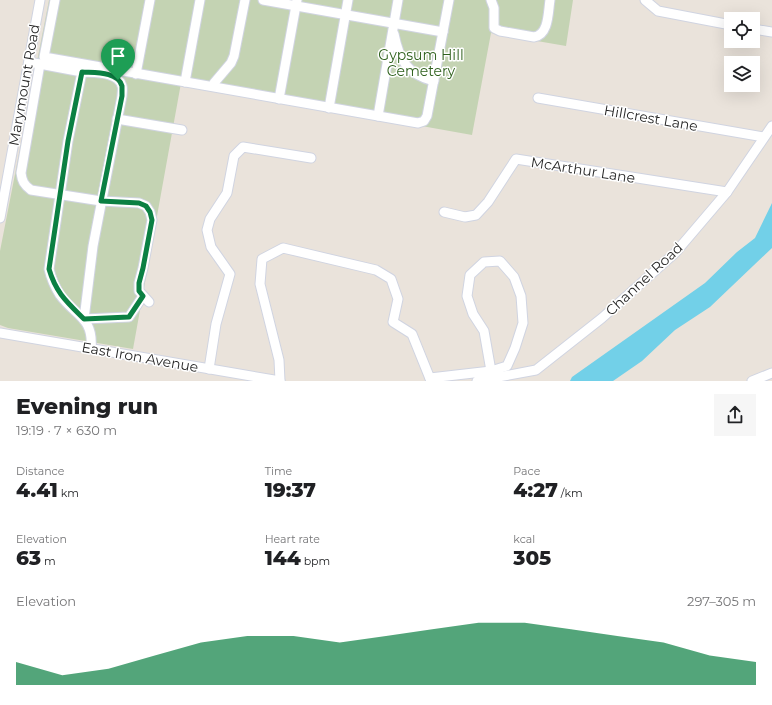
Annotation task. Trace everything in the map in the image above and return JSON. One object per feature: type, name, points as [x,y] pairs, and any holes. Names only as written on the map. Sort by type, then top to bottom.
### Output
[{"type":"street","name":"Marymount Road","points":[[0,218],[40,0]]},
{"type":"street","points":[[55,0],[44,57],[418,123],[424,121],[427,116],[449,0]]},
{"type":"street","points":[[136,74],[150,0]]},
{"type":"street","points":[[185,82],[200,0]]},
{"type":"street","points":[[214,83],[231,63],[234,56],[245,0]]},
{"type":"street","points":[[263,0],[297,3],[393,26],[443,32]]},
{"type":"street","points":[[329,108],[348,0]]},
{"type":"street","points":[[378,116],[398,0]]},
{"type":"street","points":[[491,0],[494,8],[494,28],[534,37],[540,36],[544,31],[550,0]]},
{"type":"street","points":[[645,0],[658,11],[724,24]]},
{"type":"street","points":[[279,99],[297,3]]},
{"type":"street","points":[[393,26],[398,54],[405,65],[426,80],[434,81]]},
{"type":"street","points":[[760,30],[772,32]]},
{"type":"street","points":[[29,62],[112,76],[118,80],[122,86],[122,96],[92,246],[84,319]]},
{"type":"street","points":[[40,64],[21,173],[22,181],[25,186],[31,190],[101,201],[139,203],[146,206],[150,212],[152,220],[139,283],[139,291],[146,299],[129,317],[84,319]]},
{"type":"street","points":[[82,72],[68,141],[49,269],[60,295],[84,319],[90,329],[92,338],[91,349]]},
{"type":"street","name":"Hillcrest Lane","points":[[538,98],[764,137]]},
{"type":"street","points":[[117,119],[182,130]]},
{"type":"street","name":"Channel Road","points":[[477,381],[536,370],[602,318],[675,253],[727,192],[772,126]]},
{"type":"street","points":[[209,369],[216,324],[230,274],[211,247],[207,230],[210,219],[227,193],[234,156],[243,147],[311,158]]},
{"type":"street","name":"McArthur Lane","points":[[444,212],[465,217],[476,215],[488,202],[516,159],[727,192]]},
{"type":"street","points":[[280,381],[279,360],[260,284],[262,259],[283,248],[376,270],[391,279],[398,299],[393,322],[412,334],[430,380],[491,371],[507,366],[516,348],[524,323],[521,296],[514,276],[500,261],[484,262],[470,275],[467,296],[473,314],[484,331],[491,371]]},
{"type":"street","name":"East Iron Avenue","points":[[0,333],[280,381]]},
{"type":"street","points":[[752,381],[772,374]]},
{"type":"green space","name":"Gypsum Hill Cemetery","points":[[49,0],[573,0],[566,46],[491,33],[472,135],[181,83],[133,349],[8,328],[0,325],[0,251]]},
{"type":"water","points":[[772,203],[772,248],[710,307],[675,330],[642,361],[613,381],[570,381],[572,377],[705,283],[737,252],[755,238]]},
{"type":"route","points":[[82,72],[112,76],[118,80],[122,86],[122,96],[101,201],[139,203],[146,206],[150,212],[152,220],[139,283],[139,291],[143,296],[129,317],[84,319],[60,295],[49,269],[50,258],[68,141],[82,72]]}]
